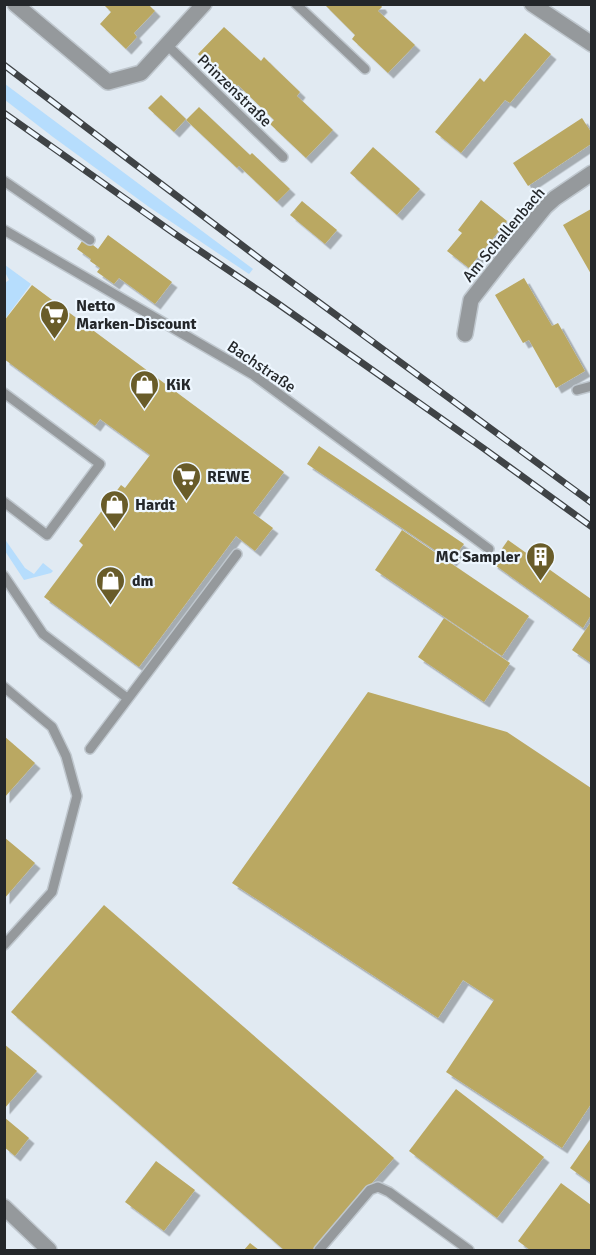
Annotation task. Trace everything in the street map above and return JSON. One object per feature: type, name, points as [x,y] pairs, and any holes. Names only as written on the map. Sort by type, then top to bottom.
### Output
[{"type":"street","points":[[15,4],[108,82],[141,73],[204,4]]},
{"type":"street","points":[[532,4],[591,44]]},
{"type":"street","name":"Am Schallenbach","points":[[465,334],[471,300],[503,259],[545,207],[591,173]]},
{"type":"street","points":[[4,1207],[49,1251]]},
{"type":"lane","points":[[296,4],[365,69]]},
{"type":"lane","name":"Prinzenstraße","points":[[166,45],[283,157]]},
{"type":"lane","points":[[4,181],[90,240]]},
{"type":"lane","name":"Bachstraße","points":[[4,230],[252,374],[489,549]]},
{"type":"lane","points":[[577,390],[591,386]]},
{"type":"lane","points":[[4,393],[100,464],[46,535],[4,502]]},
{"type":"lane","points":[[90,749],[237,554]]},
{"type":"lane","points":[[4,576],[43,634],[127,698]]},
{"type":"lane","points":[[4,687],[52,727],[66,756],[76,796],[52,892],[4,945]]},
{"type":"lane","points":[[319,1251],[370,1190],[378,1187],[389,1192],[469,1251]]},
{"type":"shaded area","points":[[5,84],[253,269],[249,274],[149,207],[53,137],[5,100]]},
{"type":"shaded area","points":[[5,265],[31,284],[5,319],[5,283],[9,280],[5,272]]},
{"type":"shaded area","points":[[4,538],[25,568],[34,574],[43,563],[53,571],[24,580],[5,551]]},
{"type":"building","points":[[103,4],[148,4],[155,11],[134,33],[137,37],[126,49],[100,24],[111,12]]},
{"type":"building","points":[[324,4],[380,4],[382,7],[378,11],[415,45],[388,73],[352,39],[355,35]]},
{"type":"building","points":[[224,27],[261,61],[264,57],[300,92],[297,96],[333,130],[306,158],[270,124],[274,120],[238,85],[234,89],[198,54]]},
{"type":"building","points":[[525,33],[551,54],[510,103],[505,100],[461,153],[435,132],[480,78],[484,82]]},
{"type":"building","points":[[161,95],[186,119],[174,132],[148,108]]},
{"type":"building","points":[[199,107],[290,189],[277,202],[186,120]]},
{"type":"building","points":[[582,118],[591,132],[591,144],[528,186],[513,163]]},
{"type":"building","points":[[373,147],[420,189],[397,215],[350,173]]},
{"type":"building","points":[[481,200],[507,221],[469,268],[447,251],[462,233],[458,230]]},
{"type":"building","points":[[302,201],[337,230],[325,244],[290,215]]},
{"type":"building","points":[[591,209],[591,274],[563,225]]},
{"type":"building","points":[[108,235],[172,282],[155,304],[119,278],[114,284],[97,272],[100,268],[77,249],[84,238],[98,249]]},
{"type":"building","points":[[524,278],[552,326],[558,323],[585,371],[556,388],[529,340],[523,343],[495,295]]},
{"type":"building","points":[[32,285],[284,472],[253,513],[273,528],[255,551],[236,536],[139,667],[44,597],[83,545],[79,541],[121,485],[125,488],[150,455],[100,419],[95,426],[4,359],[4,321]]},
{"type":"building","points":[[319,446],[464,544],[451,561],[307,464]]},
{"type":"building","points":[[402,530],[529,616],[502,656],[375,570]]},
{"type":"building","name":"MC Sampler","points":[[508,540],[591,599],[591,615],[583,628],[492,563]]},
{"type":"building","points":[[444,618],[510,663],[484,702],[418,657]]},
{"type":"building","points":[[591,622],[591,663],[572,650]]},
{"type":"building","points":[[368,692],[507,732],[591,788],[591,1104],[562,1148],[446,1072],[494,1000],[463,980],[438,1018],[232,883]]},
{"type":"building","points":[[4,736],[35,763],[4,798]]},
{"type":"building","points":[[4,837],[35,863],[4,899]]},
{"type":"building","points":[[104,905],[394,1158],[313,1250],[284,1250],[11,1012]]},
{"type":"building","points":[[4,1044],[37,1071],[4,1109]]},
{"type":"building","points":[[456,1089],[544,1157],[497,1218],[409,1151]]},
{"type":"building","points":[[4,1117],[29,1138],[15,1156],[4,1147]]},
{"type":"building","points":[[591,1138],[591,1183],[570,1168]]},
{"type":"building","points":[[156,1161],[195,1190],[164,1231],[125,1202]]},
{"type":"building","points":[[561,1183],[591,1205],[591,1250],[530,1250],[518,1241]]},
{"type":"building","points":[[250,1243],[259,1250],[244,1250]]},
{"type":"railway","points":[[4,65],[264,262],[592,503]]},
{"type":"railway","points":[[4,113],[483,448],[592,527]]},
{"type":"place","name":"Netto Marken-Discount","points":[[55,340]]},
{"type":"place","name":"KiK","points":[[145,410]]},
{"type":"place","name":"REWE","points":[[186,502]]},
{"type":"place","name":"Hardt","points":[[114,530]]},
{"type":"place","name":"MC Sampler","points":[[541,582]]},
{"type":"place","name":"dm","points":[[111,606]]}]
